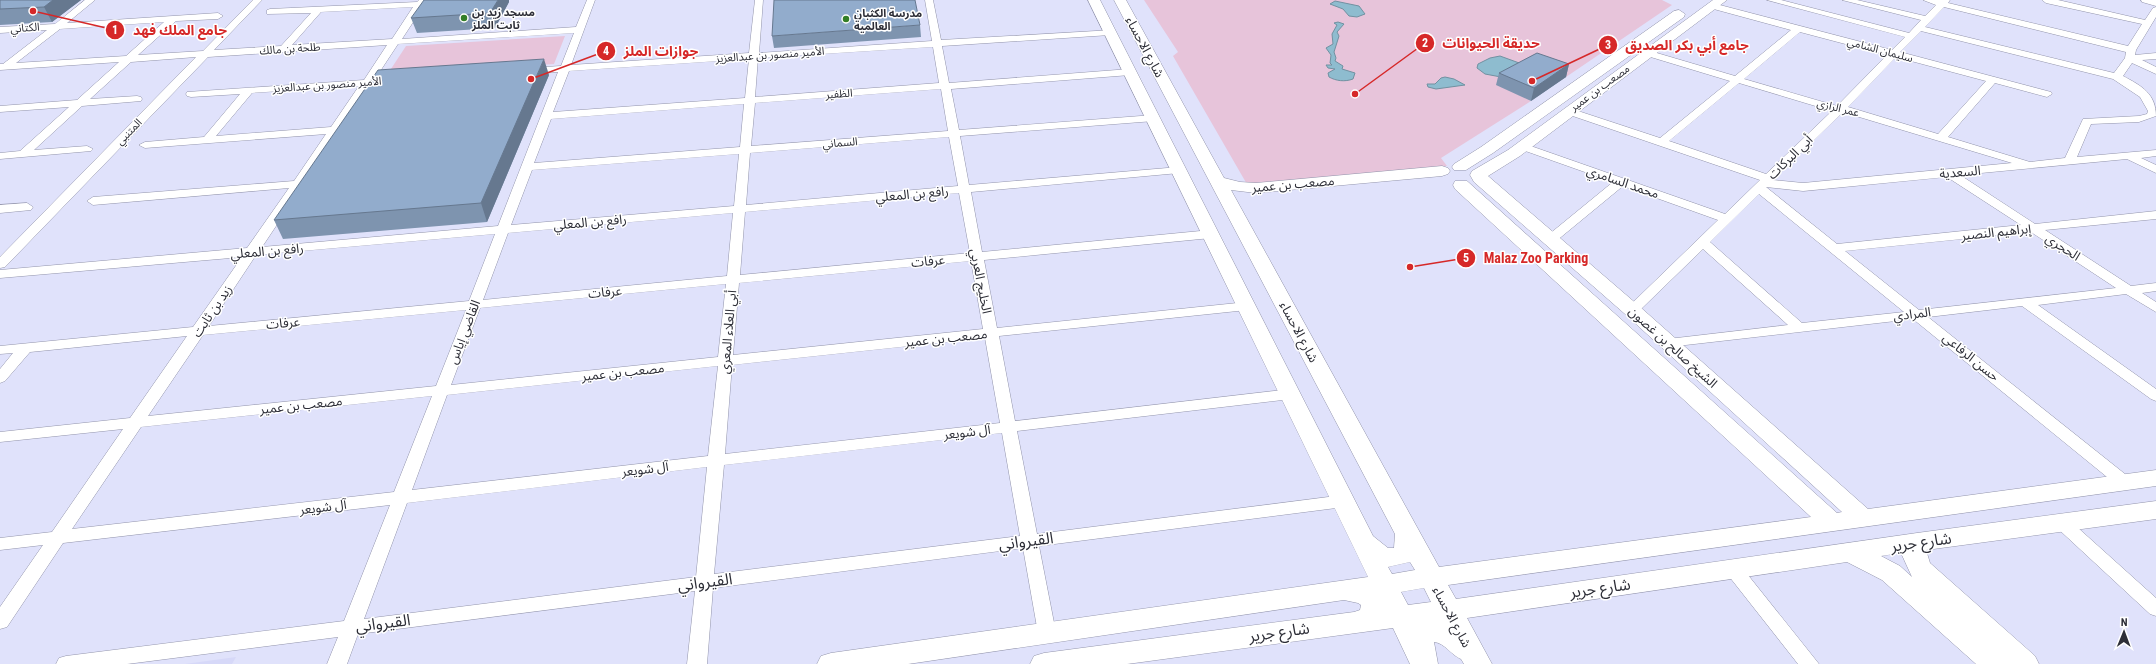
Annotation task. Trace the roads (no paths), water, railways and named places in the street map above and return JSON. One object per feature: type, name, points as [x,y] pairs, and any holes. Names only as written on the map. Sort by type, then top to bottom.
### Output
[{"type":"main road","name":"شارع الاحساء","points":[[1094,0],[1154,118],[1424,664]]},
{"type":"main road","name":"شارع الاحساء","points":[[1120,0],[1476,662]]},
{"type":"main road","name":"مصعب بن عمير","points":[[1453,177],[1487,150],[1698,0]]},
{"type":"main road","name":"مصعب بن عمير","points":[[1217,181],[1258,192],[1407,182],[1453,177],[1477,183],[1479,177],[1717,3]]},
{"type":"main road","name":"الشيخ صالح بن غصون","points":[[1453,177],[1833,523]]},
{"type":"main road","name":"الشيخ صالح بن غصون","points":[[1479,177],[1632,310],[1863,518]]},
{"type":"main road","name":"مصعب بن عمير","points":[[1236,216],[1238,207],[1258,192]]},
{"type":"main road","points":[[1641,349],[1651,352],[1664,350],[1666,341]]},
{"type":"main road","points":[[1660,366],[1658,360],[1664,356],[1674,355],[1688,361]]},
{"type":"main road","points":[[831,664],[1473,572],[2156,478]]},
{"type":"main road","name":"شارع جرير","points":[[1055,663],[1449,610],[1734,570],[1917,542],[2156,510]]},
{"type":"main road","points":[[1364,542],[1379,556],[1397,559],[1406,553],[1407,535]]},
{"type":"main road","points":[[1917,542],[1913,547],[1922,586]]},
{"type":"main road","points":[[1850,552],[1922,586],[1954,614],[2025,664]]},
{"type":"main road","points":[[1473,572],[1454,581],[1452,585],[1455,595],[1466,604],[1492,604]]},
{"type":"main road","points":[[1341,592],[1364,593],[1374,602],[1374,612],[1372,616],[1352,623]]},
{"type":"main road","points":[[1954,614],[1994,664]]},
{"type":"main road","points":[[1424,664],[1420,638],[1425,633],[1431,631],[1444,632],[1450,635],[1476,662]]},
{"type":"street","points":[[2,69],[91,0]]},
{"type":"street","name":"المتنبي","points":[[0,264],[258,0]]},
{"type":"street","name":"القاضي إياس","points":[[337,664],[592,0]]},
{"type":"street","name":"أبي العلاء المعري","points":[[697,664],[759,0]]},
{"type":"street","name":"الخليج العربي","points":[[929,0],[1047,633]]},
{"type":"street","points":[[1771,0],[2117,77],[2144,96],[2152,106],[2150,116],[2128,120],[2087,121],[2070,161]]},
{"type":"street","points":[[1846,0],[1927,19]]},
{"type":"street","points":[[1927,0],[1945,2],[2130,54],[2156,56]]},
{"type":"street","points":[[2046,0],[2148,23]]},
{"type":"street","points":[[2145,0],[2156,2]]},
{"type":"street","points":[[270,12],[427,2]]},
{"type":"street","name":"زيد بن ثابت","points":[[0,622],[367,82],[395,42],[427,2]]},
{"type":"street","name":"أبي البركات","points":[[1632,310],[1703,242],[1725,218],[1764,183],[1839,110],[1892,53],[1945,2]]},
{"type":"street","name":"سليمان الشامي","points":[[1717,3],[1799,28],[2047,94]]},
{"type":"street","points":[[284,49],[318,10]]},
{"type":"street","points":[[2117,77],[2156,10]]},
{"type":"street","name":"الكتاني","points":[[0,30],[218,16]]},
{"type":"street","points":[[23,154],[173,19]]},
{"type":"street","points":[[1662,142],[1799,28]]},
{"type":"street","name":"طلحة بن مالك","points":[[2,69],[128,59],[580,30]]},
{"type":"street","name":"الأمير منصور بن عبدالعزيز","points":[[518,72],[1110,32]]},
{"type":"street","name":"عمر الرازي","points":[[1647,53],[1839,110],[1848,110],[2029,165]]},
{"type":"street","points":[[2130,54],[2156,71]]},
{"type":"street","name":"الظفير","points":[[547,116],[1130,72]]},
{"type":"street","name":"الأمير منصور بن عبدالعزيز","points":[[191,94],[399,80]]},
{"type":"street","points":[[1941,138],[1993,80]]},
{"type":"street","points":[[207,140],[249,90]]},
{"type":"street","points":[[2144,96],[2156,97]]},
{"type":"street","points":[[0,109],[137,99]]},
{"type":"street","points":[[1568,111],[1662,142],[1764,183]]},
{"type":"street","name":"السماني","points":[[527,168],[1154,118]]},
{"type":"street","points":[[145,144],[335,130]]},
{"type":"street","name":"محمد السامري","points":[[1521,146],[1725,218]]},
{"type":"street","points":[[0,156],[88,149]]},
{"type":"street","name":"السعدية","points":[[1764,183],[1803,186],[2156,153]]},
{"type":"street","points":[[2129,156],[2156,170]]},
{"type":"street","name":"رافع بن المعلي","points":[[0,274],[1179,170]]},
{"type":"street","name":"الحجري","points":[[1949,173],[2156,308]]},
{"type":"street","points":[[1551,240],[1621,182]]},
{"type":"street","name":"حسن الرفاعي","points":[[1764,183],[1836,248],[2124,482]]},
{"type":"street","points":[[93,201],[298,184]]},
{"type":"street","points":[[0,209],[27,207]]},
{"type":"street","name":"إبراهيم النصير","points":[[1836,248],[2156,215]]},
{"type":"street","name":"عرفات","points":[[0,350],[1211,234]]},
{"type":"street","points":[[1703,242],[1799,328]]},
{"type":"street","name":"المرادي","points":[[1666,341],[1799,328],[1917,313],[2156,287]]},
{"type":"street","points":[[2025,302],[2156,396]]},
{"type":"street","name":"مصعب بن عمير","points":[[0,437],[1247,306]]},
{"type":"street","points":[[0,378],[26,347]]},
{"type":"street","name":"آل شويعر","points":[[0,544],[1290,394]]},
{"type":"street","name":"القيرواني","points":[[66,664],[1344,501]]},
{"type":"street","points":[[2061,522],[2156,609]]},
{"type":"street","points":[[1734,570],[1809,664]]},
{"type":"place","name":"جامع الملك فهد","points":[[33,11]]},
{"type":"place","name":"مسجد زيد بن ثابت الملز","points":[[464,18]]},
{"type":"place","name":"مدرسة الكثبان العالمية","points":[[846,19]]},
{"type":"place","name":"جوازات الملز","points":[[531,79]]},
{"type":"place","name":"جامع أبي بكر الصديق","points":[[1532,81]]},
{"type":"place","name":"حديقة الحيوانات","points":[[1355,94]]},
{"type":"place","name":"Malaz Zoo Parking","points":[[1410,267]]}]
